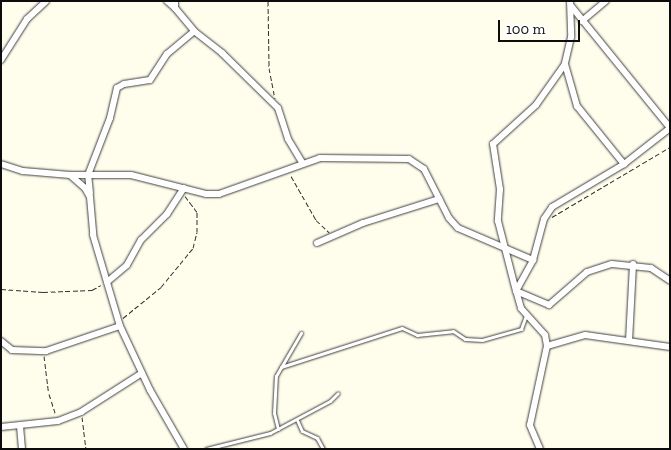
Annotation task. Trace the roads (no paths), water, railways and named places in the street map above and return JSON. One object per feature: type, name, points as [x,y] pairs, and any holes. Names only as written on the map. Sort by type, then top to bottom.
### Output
[{"type":"street","points":[[1,60],[27,19],[46,1]]},
{"type":"street","points":[[167,1],[175,4],[194,31],[222,53],[278,108],[288,139],[302,162]]},
{"type":"street","points":[[582,20],[606,1]]},
{"type":"street","points":[[516,291],[532,260],[543,222],[552,208],[624,164],[670,128],[570,4]]},
{"type":"street","points":[[540,449],[530,425],[547,346],[545,335],[518,303],[498,221],[500,189],[493,144],[536,105],[565,64],[571,37],[570,4]]},
{"type":"street","points":[[184,449],[142,373],[119,323],[93,235],[88,175],[110,118],[117,88],[124,84],[150,80],[167,54],[194,31]]},
{"type":"street","points":[[565,64],[577,106],[624,164]]},
{"type":"street","points":[[1,164],[23,171],[70,175],[131,175],[183,190],[219,194],[302,162],[333,157],[410,159],[424,169],[439,200],[458,228],[532,260]]},
{"type":"street","points":[[70,175],[86,188],[90,197]]},
{"type":"street","points":[[107,282],[127,265],[141,240],[183,190]]},
{"type":"street","points":[[317,243],[439,200]]},
{"type":"street","points":[[516,291],[549,305],[593,268],[612,264],[633,264],[658,271],[670,281]]},
{"type":"street","points":[[629,340],[633,264]]},
{"type":"street","points":[[1,341],[4,349],[46,351],[119,323]]},
{"type":"street","points":[[547,346],[585,335],[670,347]]},
{"type":"street","points":[[1,426],[20,426],[58,421],[81,412],[142,373]]},
{"type":"street","points":[[20,426],[22,449]]},
{"type":"lane","points":[[281,367],[402,328],[417,335],[453,331],[465,339],[482,340],[521,329],[526,314]]},
{"type":"lane","points":[[278,429],[274,413],[276,376],[301,333]]},
{"type":"lane","points":[[206,449],[278,429],[297,420],[338,393]]},
{"type":"lane","points":[[297,420],[302,431],[316,438],[323,449]]}]
